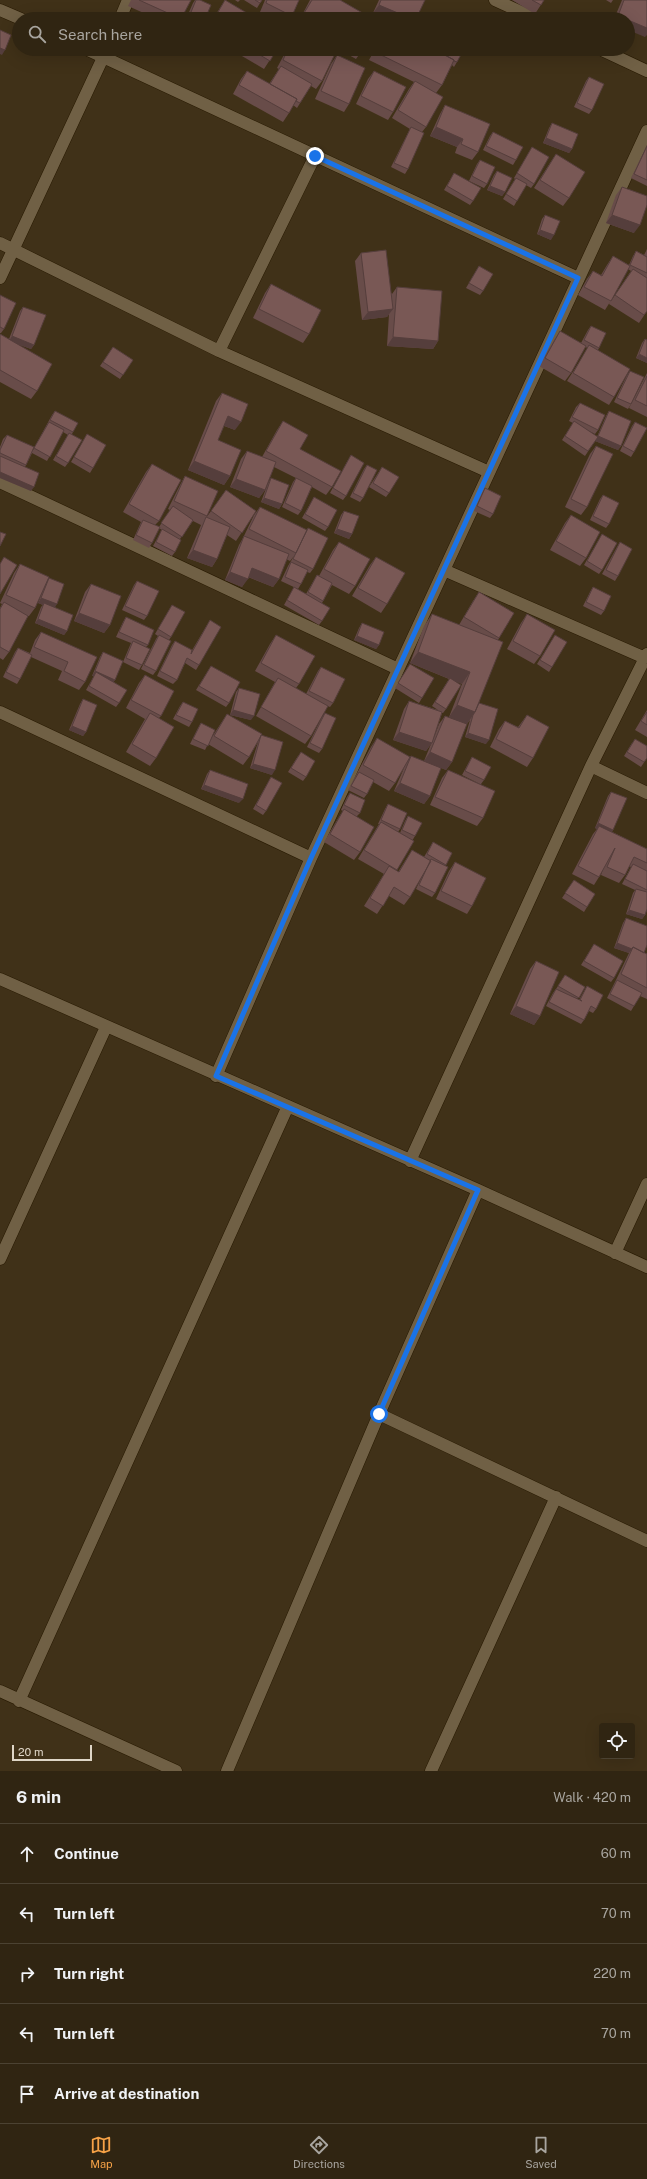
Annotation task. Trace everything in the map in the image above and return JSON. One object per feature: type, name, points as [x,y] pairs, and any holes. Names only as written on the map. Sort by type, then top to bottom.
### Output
[{"type":"street","points":[[123,12],[128,0]]},
{"type":"street","points":[[495,0],[521,12]]},
{"type":"street","points":[[0,10],[12,15]]},
{"type":"street","points":[[0,278],[104,56]]},
{"type":"street","points":[[111,56],[315,156],[578,278]]},
{"type":"street","points":[[615,56],[647,71]]},
{"type":"street","points":[[216,1076],[311,858],[647,131]]},
{"type":"street","points":[[219,351],[315,156]]},
{"type":"street","points":[[0,243],[219,351],[489,472]]},
{"type":"street","points":[[0,482],[398,669]]},
{"type":"street","points":[[410,1161],[591,766],[646,656],[444,570]]},
{"type":"street","points":[[0,712],[311,858]]},
{"type":"street","points":[[591,766],[647,793]]},
{"type":"street","points":[[0,979],[216,1076],[288,1106],[478,1190],[615,1254],[647,1267]]},
{"type":"street","points":[[0,1259],[4,1240],[106,1027]]},
{"type":"street","points":[[19,1700],[288,1106]]},
{"type":"street","points":[[615,1254],[647,1184]]},
{"type":"street","points":[[226,1771],[379,1414],[478,1190]]},
{"type":"street","points":[[379,1414],[647,1541]]},
{"type":"street","points":[[431,1771],[556,1497]]},
{"type":"street","points":[[0,1691],[176,1771]]},
{"type":"building","points":[[139,0],[191,0],[185,12],[166,12]]},
{"type":"building","points":[[196,0],[200,0],[211,5],[208,12],[191,12]]},
{"type":"building","points":[[225,0],[245,12],[218,12]]},
{"type":"building","points":[[255,0],[262,0],[260,3]]},
{"type":"building","points":[[267,0],[299,0],[294,12],[284,12],[266,3]]},
{"type":"building","points":[[312,0],[340,0],[361,12],[305,12]]},
{"type":"building","points":[[381,0],[425,0],[419,12],[396,12],[379,5]]},
{"type":"building","points":[[532,0],[544,0],[541,5]]},
{"type":"building","points":[[624,0],[647,0],[647,28],[635,23],[635,12],[620,12]]},
{"type":"building","points":[[0,30],[11,35],[5,50],[0,48]]},
{"type":"building","points":[[262,56],[273,56],[270,61]]},
{"type":"building","points":[[285,56],[334,56],[322,81],[283,60]]},
{"type":"building","points":[[337,56],[365,68],[349,104],[321,91]]},
{"type":"building","points":[[383,56],[446,56],[454,60],[442,85]]},
{"type":"building","points":[[447,56],[460,56],[457,62]]},
{"type":"building","points":[[281,66],[312,84],[300,103],[296,101],[297,99],[270,84]]},
{"type":"building","points":[[247,71],[297,99],[289,113],[239,85]]},
{"type":"building","points":[[374,71],[406,87],[393,112],[361,96]]},
{"type":"building","points":[[589,77],[604,84],[592,110],[577,103]]},
{"type":"building","points":[[415,81],[443,97],[426,127],[398,110]]},
{"type":"building","points":[[445,105],[490,124],[478,152],[461,144],[463,139],[436,127]]},
{"type":"building","points":[[552,123],[578,134],[572,149],[546,138]]},
{"type":"building","points":[[411,127],[424,133],[408,169],[394,163]]},
{"type":"building","points":[[493,132],[523,147],[516,160],[486,146]]},
{"type":"building","points":[[647,146],[647,180],[634,174]]},
{"type":"building","points":[[532,147],[549,157],[534,184],[517,173]]},
{"type":"building","points":[[556,154],[585,172],[569,198],[540,180]]},
{"type":"building","points":[[480,160],[495,167],[487,184],[472,176]]},
{"type":"building","points":[[497,171],[512,178],[505,192],[490,186]]},
{"type":"building","points":[[454,173],[481,188],[473,201],[447,186]]},
{"type":"building","points":[[516,178],[527,184],[517,201],[506,194]]},
{"type":"building","points":[[622,187],[647,196],[647,205],[640,225],[612,215]]},
{"type":"building","points":[[545,215],[560,221],[554,235],[540,230]]},
{"type":"building","points":[[386,250],[393,309],[368,312],[361,253]]},
{"type":"building","points":[[636,251],[647,257],[647,273],[630,265]]},
{"type":"building","points":[[613,256],[630,266],[611,301],[584,287],[593,271],[602,276]]},
{"type":"building","points":[[479,266],[493,274],[483,291],[469,283]]},
{"type":"building","points":[[633,269],[647,278],[647,311],[644,315],[615,295]]},
{"type":"building","points":[[271,284],[321,310],[309,334],[259,309]]},
{"type":"building","points":[[397,287],[442,291],[438,341],[393,337]]},
{"type":"building","points":[[0,295],[16,303],[4,329],[0,327]]},
{"type":"building","points":[[23,307],[46,315],[34,345],[12,336]]},
{"type":"building","points":[[591,326],[606,333],[599,348],[584,340]]},
{"type":"building","points":[[560,331],[586,346],[571,373],[545,358]]},
{"type":"building","points":[[0,334],[52,364],[37,391],[0,370]]},
{"type":"building","points":[[645,339],[647,340],[647,358],[639,354]]},
{"type":"building","points":[[589,345],[630,369],[614,397],[573,373]]},
{"type":"building","points":[[113,347],[133,360],[123,375],[103,362]]},
{"type":"building","points":[[630,371],[644,377],[631,404],[617,398]]},
{"type":"building","points":[[647,376],[647,406],[635,400]]},
{"type":"building","points":[[222,393],[248,404],[241,422],[228,416],[218,440],[241,450],[230,476],[194,461]]},
{"type":"building","points":[[580,403],[605,415],[598,430],[572,417]]},
{"type":"building","points":[[55,411],[78,423],[73,432],[50,420]]},
{"type":"building","points":[[609,411],[631,421],[621,446],[598,436]]},
{"type":"building","points":[[283,421],[308,435],[300,449],[341,471],[332,487],[266,451]]},
{"type":"building","points":[[574,421],[598,437],[588,451],[565,436]]},
{"type":"building","points":[[49,422],[64,430],[50,457],[34,448]]},
{"type":"building","points":[[635,422],[647,428],[634,452],[623,446]]},
{"type":"building","points":[[69,433],[82,440],[68,463],[56,456]]},
{"type":"building","points":[[87,434],[106,445],[93,468],[74,457]]},
{"type":"building","points":[[7,435],[34,447],[26,465],[0,453]]},
{"type":"building","points":[[596,446],[613,454],[587,507],[571,499]]},
{"type":"building","points":[[247,451],[276,462],[265,490],[236,479]]},
{"type":"building","points":[[351,455],[364,463],[346,496],[333,488]]},
{"type":"building","points":[[0,456],[39,473],[34,487],[0,472]]},
{"type":"building","points":[[152,464],[181,480],[159,521],[129,504]]},
{"type":"building","points":[[367,465],[377,470],[363,498],[353,493]]},
{"type":"building","points":[[382,467],[399,477],[389,493],[373,483]]},
{"type":"building","points":[[185,476],[218,491],[207,516],[174,501]]},
{"type":"building","points":[[271,478],[289,485],[282,504],[264,498]]},
{"type":"building","points":[[296,478],[312,486],[301,511],[285,503]]},
{"type":"building","points":[[485,488],[501,496],[493,514],[477,506]]},
{"type":"building","points":[[226,490],[256,511],[242,533],[211,511]]},
{"type":"building","points":[[603,495],[619,503],[609,524],[593,516]]},
{"type":"building","points":[[314,497],[337,510],[328,527],[305,514]]},
{"type":"building","points":[[173,506],[193,520],[182,537],[161,523]]},
{"type":"building","points":[[260,507],[307,530],[296,553],[249,529]]},
{"type":"building","points":[[344,511],[359,516],[352,534],[337,529]]},
{"type":"building","points":[[571,515],[600,532],[586,558],[556,541]]},
{"type":"building","points":[[206,517],[230,527],[217,559],[193,550]]},
{"type":"building","points":[[143,520],[160,527],[152,543],[136,535]]},
{"type":"building","points":[[308,528],[328,538],[313,569],[293,559]]},
{"type":"building","points":[[162,529],[181,540],[175,552],[156,542]]},
{"type":"building","points":[[0,532],[6,534],[0,546]]},
{"type":"building","points":[[602,534],[617,543],[602,570],[587,561]]},
{"type":"building","points":[[244,536],[289,554],[279,579],[252,568],[248,579],[230,572]]},
{"type":"building","points":[[339,542],[370,559],[355,586],[324,569]]},
{"type":"building","points":[[620,542],[632,549],[618,576],[606,570]]},
{"type":"building","points":[[4,557],[17,565],[0,594],[0,564]]},
{"type":"building","points":[[376,557],[405,573],[387,604],[358,588]]},
{"type":"building","points":[[291,562],[308,570],[301,584],[285,577]]},
{"type":"building","points":[[20,564],[49,577],[35,608],[6,595]]},
{"type":"building","points":[[317,575],[332,583],[323,601],[308,592]]},
{"type":"building","points":[[49,578],[64,584],[57,604],[41,598]]},
{"type":"building","points":[[137,581],[159,591],[147,616],[125,606]]},
{"type":"building","points":[[91,584],[121,596],[110,625],[79,613]]},
{"type":"building","points":[[294,587],[330,608],[322,621],[287,600]]},
{"type":"building","points":[[593,587],[611,596],[604,611],[586,602]]},
{"type":"building","points":[[479,592],[514,613],[499,638],[464,617]]},
{"type":"building","points":[[4,602],[28,616],[9,652],[0,647],[0,609]]},
{"type":"building","points":[[44,603],[73,615],[67,631],[38,619]]},
{"type":"building","points":[[172,605],[185,612],[171,637],[158,629]]},
{"type":"building","points":[[432,614],[503,642],[475,712],[457,705],[470,672],[418,652]]},
{"type":"building","points":[[527,614],[555,630],[540,656],[513,641]]},
{"type":"building","points":[[126,617],[154,630],[148,645],[119,632]]},
{"type":"building","points":[[210,620],[221,627],[199,665],[187,658],[177,680],[160,671],[175,641],[192,650],[191,654]]},
{"type":"building","points":[[362,623],[384,632],[379,645],[357,636]]},
{"type":"building","points":[[41,632],[97,657],[85,682],[64,671],[68,662],[34,647]]},
{"type":"building","points":[[159,635],[171,641],[156,671],[144,665]]},
{"type":"building","points":[[276,635],[315,656],[299,684],[261,663]]},
{"type":"building","points":[[555,635],[567,642],[552,667],[540,660]]},
{"type":"building","points":[[133,641],[150,649],[142,665],[126,658]]},
{"type":"building","points":[[18,648],[32,655],[20,679],[6,672]]},
{"type":"building","points":[[103,652],[123,661],[115,680],[95,671]]},
{"type":"building","points":[[410,664],[434,678],[422,698],[398,683]]},
{"type":"building","points":[[211,666],[240,682],[229,703],[199,686]]},
{"type":"building","points":[[321,667],[345,679],[333,703],[309,691]]},
{"type":"building","points":[[96,672],[127,690],[119,703],[89,686]]},
{"type":"building","points":[[145,675],[174,691],[161,716],[131,700]]},
{"type":"building","points":[[278,678],[328,706],[311,736],[261,707]]},
{"type":"building","points":[[450,678],[461,685],[446,709],[435,702]]},
{"type":"building","points":[[239,688],[260,694],[254,716],[233,710]]},
{"type":"building","points":[[83,699],[97,705],[86,732],[72,726]]},
{"type":"building","points":[[409,701],[442,712],[432,743],[399,732]]},
{"type":"building","points":[[183,702],[198,709],[192,722],[176,715]]},
{"type":"building","points":[[479,703],[498,709],[489,740],[468,733],[473,715]]},
{"type":"building","points":[[647,712],[647,725],[641,721]]},
{"type":"building","points":[[150,713],[174,727],[156,758],[132,744]]},
{"type":"building","points":[[325,713],[336,718],[322,749],[310,743]]},
{"type":"building","points":[[227,714],[262,734],[249,757],[214,736]]},
{"type":"building","points":[[527,715],[549,727],[533,758],[496,739],[505,721],[519,728]]},
{"type":"building","points":[[445,716],[467,724],[452,762],[430,752]]},
{"type":"building","points":[[201,723],[215,730],[208,746],[193,739]]},
{"type":"building","points":[[261,735],[283,742],[275,770],[253,764]]},
{"type":"building","points":[[377,738],[410,757],[395,783],[363,765]]},
{"type":"building","points":[[635,739],[647,746],[647,758],[644,762],[627,752]]},
{"type":"building","points":[[301,752],[315,761],[306,777],[291,768]]},
{"type":"building","points":[[411,756],[441,768],[430,796],[400,783]]},
{"type":"building","points":[[472,757],[491,767],[484,780],[465,771]]},
{"type":"building","points":[[210,770],[248,784],[243,799],[204,785]]},
{"type":"building","points":[[448,770],[495,791],[483,818],[435,797]]},
{"type":"building","points":[[359,772],[374,780],[367,794],[351,786]]},
{"type":"building","points":[[271,777],[282,783],[266,811],[256,805]]},
{"type":"building","points":[[611,792],[627,798],[613,830],[598,823]]},
{"type":"building","points":[[350,793],[365,800],[360,813],[344,805]]},
{"type":"building","points":[[388,804],[407,813],[400,829],[381,820]]},
{"type":"building","points":[[344,809],[374,827],[360,852],[330,834]]},
{"type":"building","points":[[408,816],[422,823],[415,836],[402,830]]},
{"type":"building","points":[[381,822],[414,841],[397,870],[364,850]]},
{"type":"building","points":[[599,826],[647,849],[647,863],[634,857],[625,875],[607,867],[615,848],[599,877],[578,866]]},
{"type":"building","points":[[433,842],[452,853],[446,865],[427,854]]},
{"type":"building","points":[[412,850],[431,861],[410,897],[394,887],[383,906],[370,898],[389,866],[399,872]]},
{"type":"building","points":[[431,859],[448,867],[435,893],[419,885]]},
{"type":"building","points":[[455,862],[486,878],[472,906],[441,891]]},
{"type":"building","points":[[633,864],[647,871],[647,890],[625,879]]},
{"type":"building","points":[[574,880],[595,894],[587,907],[565,893]]},
{"type":"building","points":[[636,889],[647,892],[647,909],[645,915],[629,910]]},
{"type":"building","points":[[626,918],[647,926],[647,945],[644,953],[633,947],[632,949],[617,943]]},
{"type":"building","points":[[594,944],[623,961],[614,978],[584,961]]},
{"type":"building","points":[[633,947],[647,954],[647,988],[621,974]]},
{"type":"building","points":[[536,961],[559,972],[540,1016],[516,1006]]},
{"type":"building","points":[[565,975],[585,987],[579,998],[558,986]]},
{"type":"building","points":[[617,980],[642,993],[634,1006],[610,994]]},
{"type":"building","points":[[587,986],[603,995],[596,1009],[591,1006],[584,1020],[549,1002],[556,989],[582,1001],[580,1000]]},
{"type":"route","points":[[315,156],[578,278],[311,858],[216,1076],[288,1106],[478,1190],[379,1414]]}]
